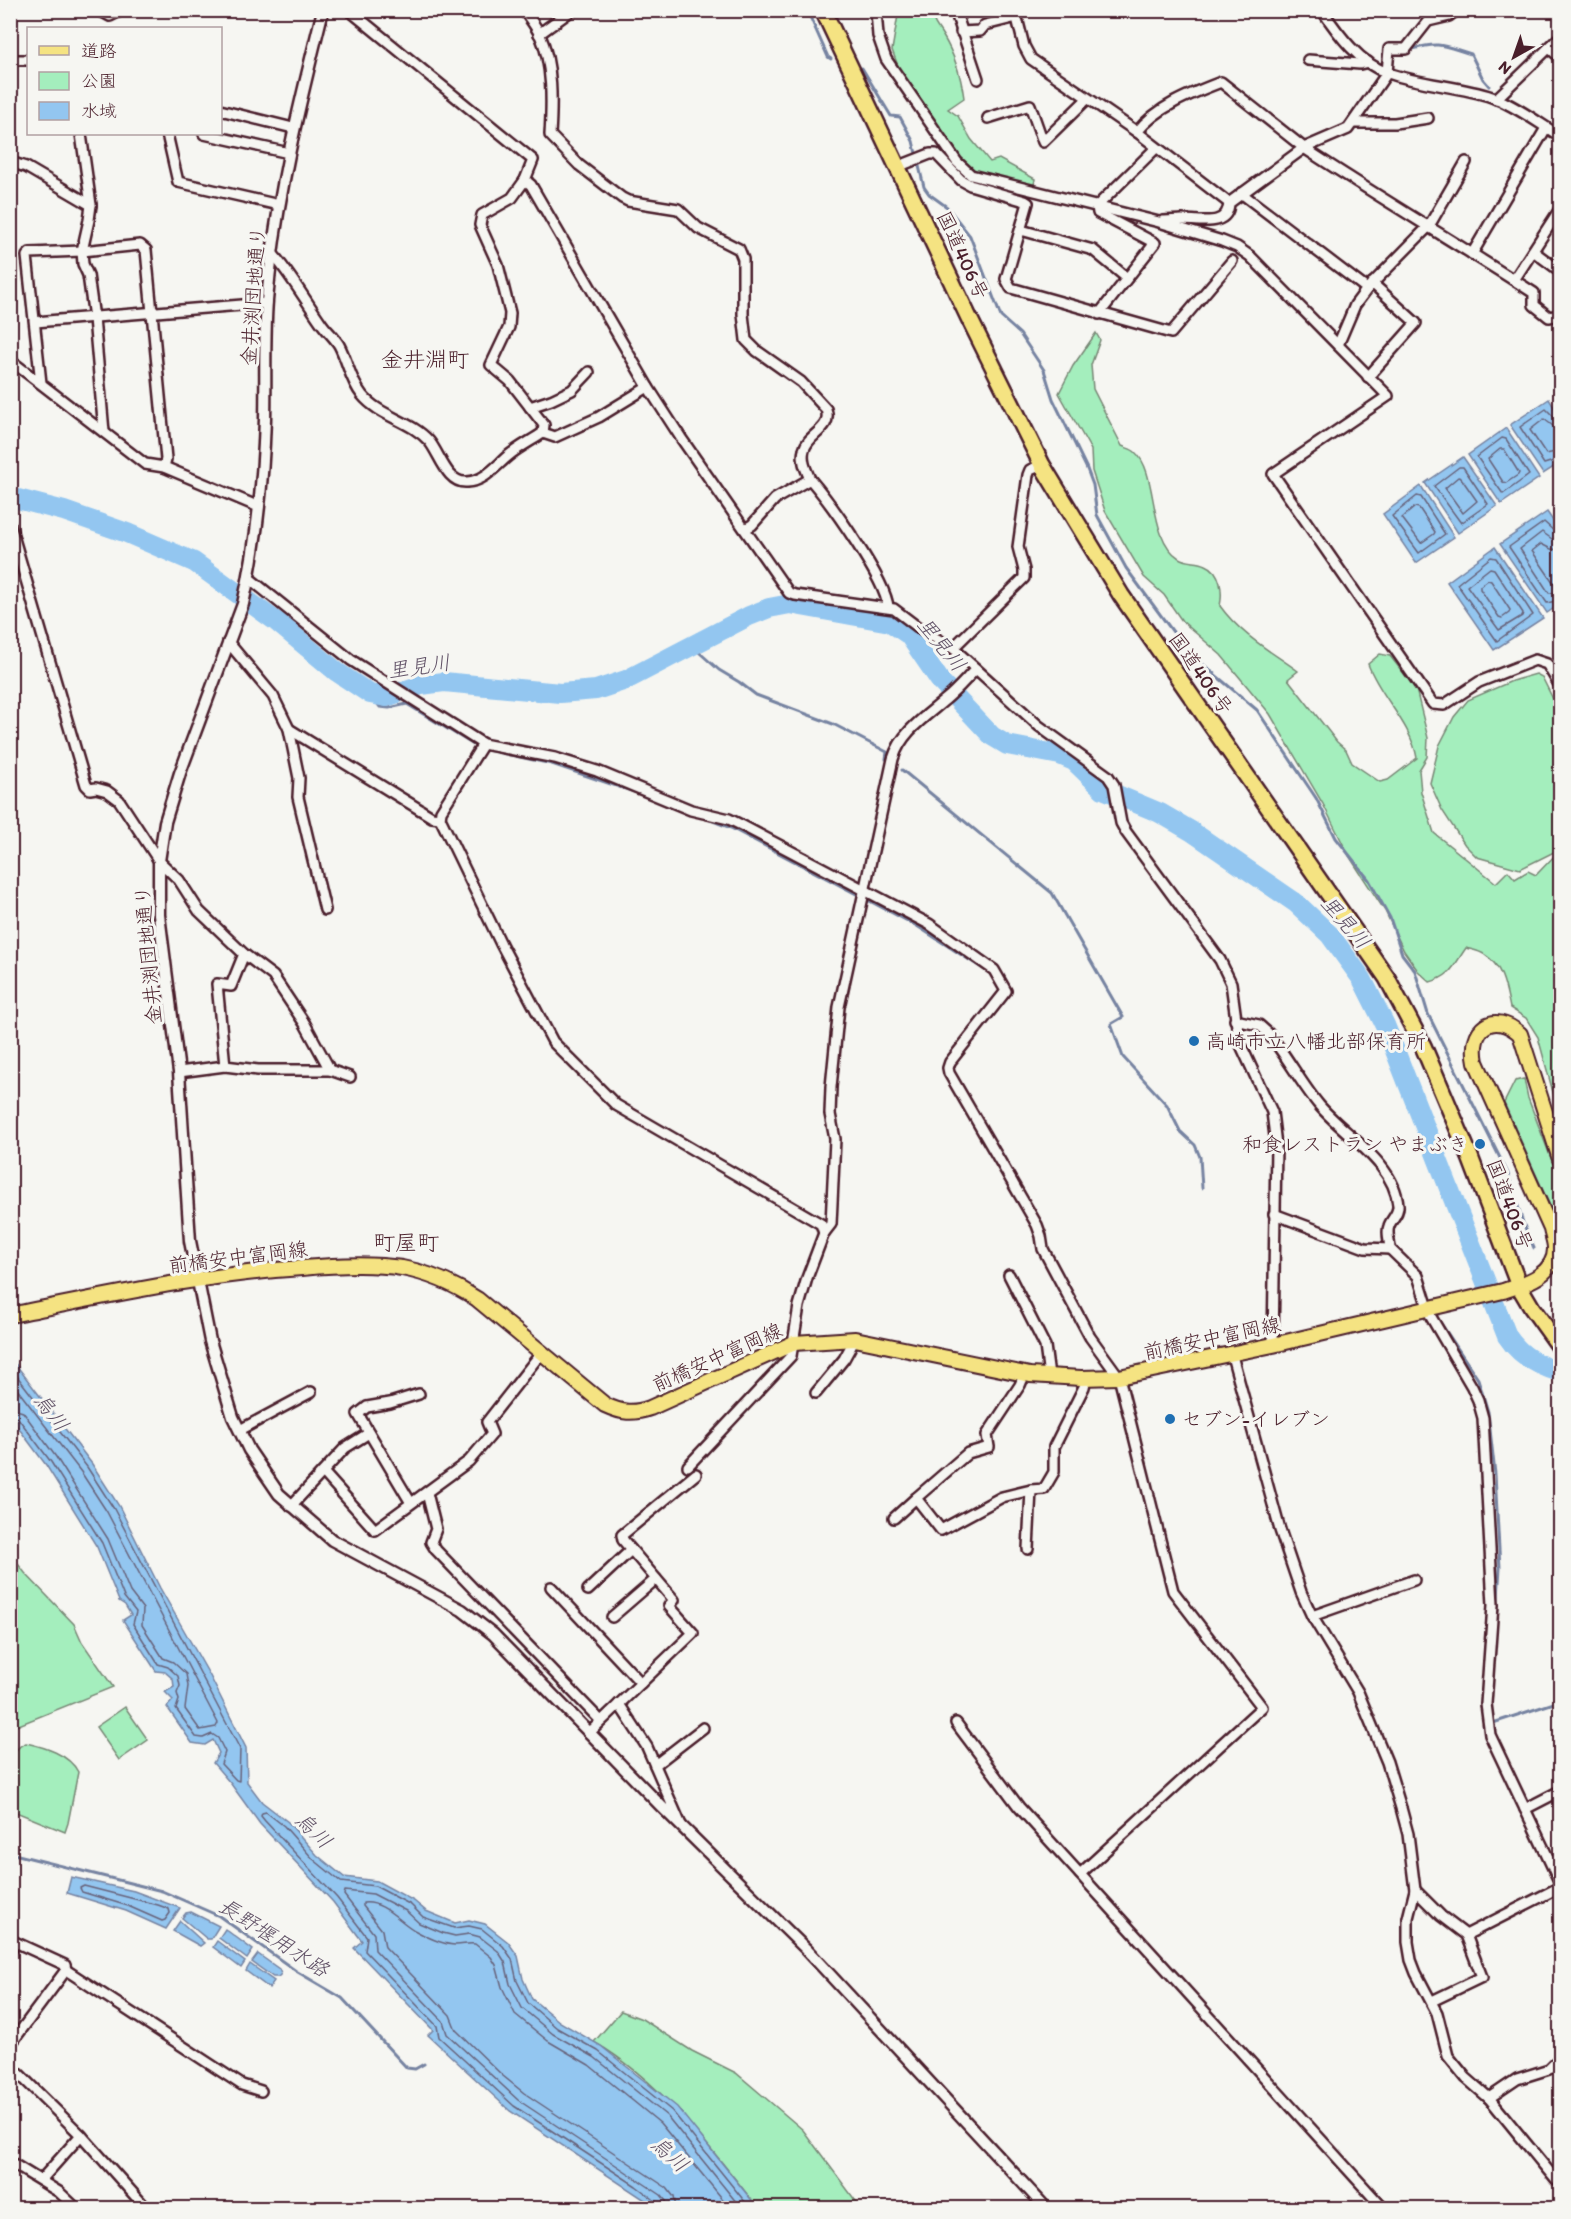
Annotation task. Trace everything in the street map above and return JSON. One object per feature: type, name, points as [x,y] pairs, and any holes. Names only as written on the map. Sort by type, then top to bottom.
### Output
[{"type":"highway","name":"国道406号","points":[[823,10],[902,165],[1042,465],[1121,595],[1387,978],[1423,1046],[1470,1157],[1519,1286],[1560,1347]]},
{"type":"main road","points":[[1519,1286],[1545,1272],[1553,1263],[1555,1249],[1551,1229],[1476,1062],[1474,1043],[1476,1036],[1486,1025],[1500,1022],[1510,1025],[1520,1034],[1526,1046],[1540,1100],[1560,1159]]},
{"type":"main road","name":"前橋安中富岡線","points":[[10,1315],[242,1273],[322,1266],[368,1265],[403,1269],[434,1277],[464,1290],[605,1405],[616,1411],[630,1413],[650,1408],[794,1343],[855,1339],[1025,1373],[1086,1378],[1119,1377],[1272,1345],[1519,1286]]},
{"type":"street","points":[[99,10],[110,16],[122,10]]},
{"type":"street","name":"金井渕団地通り","points":[[323,10],[293,128],[272,253],[267,303],[265,420],[259,507],[248,583],[243,604],[170,803],[159,861],[159,915],[179,1072],[190,1241],[217,1368],[233,1417],[268,1480],[291,1506],[332,1540],[462,1610],[493,1634],[518,1658],[682,1827],[806,1949],[1046,2208]]},
{"type":"street","points":[[349,10],[533,160],[525,180],[512,198],[482,215],[480,225],[498,265],[510,314],[509,327],[491,365],[510,381],[544,425],[543,434]]},
{"type":"street","points":[[524,10],[540,34],[547,59],[550,135],[579,165],[622,198],[678,209],[698,228],[734,245],[742,254],[746,340],[757,351],[801,382],[827,414],[825,426],[810,440],[804,451],[805,466],[810,479],[853,537],[885,593],[888,607]]},
{"type":"street","points":[[540,34],[572,10]]},
{"type":"street","points":[[955,10],[978,79]]},
{"type":"street","points":[[1322,10],[1337,32],[1368,62],[1387,73],[1480,93],[1496,99],[1560,136]]},
{"type":"street","points":[[1159,222],[1222,218],[1228,210],[1229,203],[1304,148],[1348,129],[1387,73],[1389,49],[1406,49],[1428,21],[1449,16],[1453,13],[1452,10]]},
{"type":"street","points":[[876,11],[878,36],[886,59],[957,162],[971,175],[1159,222],[1237,247],[1250,256],[1388,396],[1273,474],[1433,704],[1444,705],[1479,682],[1535,660],[1547,664],[1560,686]]},
{"type":"street","points":[[961,32],[980,31],[986,25],[1016,14],[1023,46],[1031,59],[1137,132],[1229,203]]},
{"type":"street","points":[[1496,99],[1560,37]]},
{"type":"street","points":[[1550,48],[1560,57]]},
{"type":"street","points":[[10,60],[27,60]]},
{"type":"street","points":[[1308,60],[1360,64],[1368,62]]},
{"type":"street","points":[[1137,132],[1148,118],[1185,96],[1221,82],[1304,148],[1534,294],[1534,305],[1550,318],[1560,315]]},
{"type":"street","points":[[988,118],[1030,105],[1043,142],[1087,99]]},
{"type":"street","points":[[222,110],[293,128]]},
{"type":"street","points":[[1353,123],[1395,123],[1428,118]]},
{"type":"street","points":[[1472,254],[1546,128]]},
{"type":"street","points":[[81,135],[91,205],[90,220],[82,251],[83,264],[88,275],[94,318],[104,432]]},
{"type":"street","points":[[167,135],[178,182],[279,206]]},
{"type":"street","points":[[208,135],[289,153]]},
{"type":"street","points":[[1097,206],[1156,148]]},
{"type":"street","points":[[902,165],[936,154],[961,180],[970,185],[1025,201],[1028,204],[1022,230],[1006,279],[1011,288],[1099,314],[1171,333],[1233,261]]},
{"type":"street","points":[[10,162],[26,167],[91,205]]},
{"type":"street","points":[[1338,345],[1355,305],[1369,286],[1429,226],[1466,162]]},
{"type":"street","points":[[525,180],[531,185],[648,387],[789,592],[795,595],[894,609],[923,631],[953,648],[1010,702],[1108,776],[1114,784],[1121,823],[1126,832],[1220,960],[1231,983],[1239,1041],[1272,1112],[1276,1145],[1272,1345]]},
{"type":"street","points":[[1241,193],[1416,323],[1368,376]]},
{"type":"street","points":[[1097,206],[1098,213],[1155,243],[1099,314]]},
{"type":"street","points":[[1514,280],[1560,209]]},
{"type":"street","points":[[1022,230],[1093,250],[1127,278]]},
{"type":"street","points":[[41,383],[27,256],[30,253],[140,245],[146,250],[166,459],[164,467]]},
{"type":"street","points":[[1533,251],[1560,270]]},
{"type":"street","points":[[272,253],[286,269],[339,345],[352,379],[363,395],[378,410],[419,431],[431,444],[450,475],[457,481],[467,482],[479,479],[492,471],[508,456],[543,434],[555,437],[598,417],[648,387]]},
{"type":"street","points":[[34,322],[267,303]]},
{"type":"street","points":[[10,360],[145,464],[164,467],[259,507]]},
{"type":"street","points":[[530,407],[572,390],[589,372]]},
{"type":"street","points":[[953,648],[1020,585],[1024,578],[1018,547],[1028,475],[1030,470],[1042,465]]},
{"type":"street","points":[[745,529],[752,525],[775,499],[810,479]]},
{"type":"street","points":[[10,525],[86,785],[90,789],[107,791],[118,800],[159,861],[179,880],[199,910],[244,954],[273,976],[305,1024],[330,1070]]},
{"type":"street","points":[[248,583],[340,652],[483,744],[555,758],[597,771],[691,810],[729,819],[929,924],[998,974],[1006,991],[950,1062],[949,1073],[1037,1225],[1043,1249],[1090,1337],[1119,1377],[1173,1592],[1262,1707],[1080,1874]]},
{"type":"street","points":[[228,642],[273,696],[290,729],[299,778],[298,797],[325,910]]},
{"type":"street","points":[[688,1466],[791,1356],[799,1306],[824,1233],[831,1224],[835,1139],[830,1114],[839,1007],[896,750],[919,720],[947,698],[976,669]]},
{"type":"street","points":[[290,729],[432,817],[440,818]]},
{"type":"street","points":[[483,744],[441,811],[440,818],[501,944],[553,1042],[616,1105],[821,1224],[824,1233]]},
{"type":"street","points":[[225,1066],[217,984],[231,986],[244,954]]},
{"type":"street","points":[[1235,1020],[1259,1025],[1268,1033],[1319,1105],[1365,1149],[1390,1182],[1398,1205],[1388,1227],[1390,1249],[1418,1276],[1431,1317],[1478,1400],[1483,1418],[1493,1605],[1485,1704],[1490,1735],[1560,1882]]},
{"type":"street","points":[[179,1072],[225,1066],[258,1070],[330,1070],[350,1077]]},
{"type":"street","points":[[1274,1214],[1365,1248],[1390,1249]]},
{"type":"street","points":[[1009,1275],[1045,1347],[1049,1376]]},
{"type":"street","points":[[816,1393],[844,1359],[855,1339]]},
{"type":"street","points":[[322,1472],[375,1530],[469,1461],[492,1434],[488,1422],[542,1352]]},
{"type":"street","points":[[1231,1352],[1280,1530],[1300,1592],[1358,1692],[1387,1762],[1408,1834],[1415,1890],[1408,1918],[1408,1942],[1416,1973],[1437,2013],[1448,2056],[1466,2078],[1489,2098],[1556,2180],[1560,2178]]},
{"type":"street","points":[[894,1518],[968,1453],[990,1447],[987,1435],[1020,1385],[1025,1373]]},
{"type":"street","points":[[916,1498],[941,1530],[1002,1497],[1044,1489],[1054,1472],[1054,1447],[1084,1387],[1086,1378]]},
{"type":"street","points":[[240,1430],[311,1392]]},
{"type":"street","points":[[411,1503],[358,1414],[367,1407],[419,1394]]},
{"type":"street","points":[[291,1506],[345,1448],[369,1433]]},
{"type":"street","points":[[589,1733],[693,1633],[669,1606],[674,1600],[623,1540],[622,1534],[696,1474]]},
{"type":"street","points":[[1028,1549],[1031,1490]]},
{"type":"street","points":[[427,1493],[436,1529],[431,1542],[436,1550],[601,1721]]},
{"type":"street","points":[[588,1590],[631,1550]]},
{"type":"street","points":[[612,1617],[656,1579]]},
{"type":"street","points":[[1312,1616],[1414,1580]]},
{"type":"street","points":[[551,1587],[641,1683]]},
{"type":"street","points":[[619,1704],[647,1748],[682,1827]]},
{"type":"street","points":[[956,1723],[1019,1807],[1383,2208]]},
{"type":"street","points":[[655,1765],[703,1728]]},
{"type":"street","points":[[1525,1809],[1560,1791]]},
{"type":"street","points":[[1466,1935],[1560,1887]]},
{"type":"street","points":[[1415,1890],[1441,1916],[1466,1935],[1482,1977],[1432,2001]]},
{"type":"street","points":[[10,1952],[15,1942],[65,1965],[66,1970],[242,2085],[261,2091]]},
{"type":"street","points":[[10,2045],[66,1970]]},
{"type":"street","points":[[1489,2098],[1517,2079],[1549,2069],[1560,2058]]},
{"type":"street","points":[[10,2065],[81,2135],[146,2208]]},
{"type":"street","points":[[41,2180],[81,2135]]},
{"type":"street","points":[[10,2162],[59,2192],[76,2208]]},
{"type":"green space","points":[[904,11],[933,11],[934,22],[947,43],[956,66],[964,98],[948,109],[958,116],[971,139],[990,162],[999,159],[1035,179],[1034,185],[979,175],[962,165],[923,113],[915,93],[903,79],[892,50],[898,15]]},
{"type":"green space","points":[[1096,333],[1100,340],[1091,365],[1093,389],[1122,446],[1134,451],[1142,462],[1148,475],[1157,521],[1169,549],[1185,561],[1203,564],[1215,572],[1221,588],[1220,606],[1246,634],[1298,671],[1288,679],[1337,742],[1346,750],[1352,763],[1380,782],[1388,780],[1417,758],[1408,733],[1368,664],[1380,654],[1390,656],[1416,689],[1428,738],[1427,757],[1419,770],[1421,792],[1434,833],[1496,883],[1508,871],[1515,879],[1528,871],[1536,875],[1560,850],[1560,1118],[1538,1037],[1526,1018],[1510,1008],[1503,978],[1496,965],[1483,954],[1466,948],[1452,969],[1437,980],[1430,982],[1418,971],[1404,951],[1385,911],[1349,856],[1323,804],[1270,714],[1221,655],[1182,621],[1164,595],[1144,577],[1105,511],[1092,471],[1091,450],[1059,393],[1073,366]]},
{"type":"green space","points":[[1536,674],[1542,677],[1560,713],[1560,849],[1520,869],[1477,857],[1465,845],[1442,810],[1430,783],[1439,746],[1454,717],[1468,700],[1512,681]]},
{"type":"green space","points":[[1524,1079],[1528,1098],[1560,1182],[1560,1228],[1504,1103],[1515,1081]]},
{"type":"green space","points":[[11,1555],[74,1624],[82,1642],[113,1687],[14,1727],[10,1726]]},
{"type":"green space","points":[[125,1707],[148,1740],[119,1760],[96,1727]]},
{"type":"green space","points":[[26,1743],[48,1749],[62,1756],[69,1760],[78,1772],[65,1832],[11,1810],[9,1772],[11,1762],[19,1747]]},
{"type":"green space","points":[[621,2011],[642,2019],[692,2051],[736,2073],[803,2130],[861,2208],[758,2208],[723,2163],[663,2095],[618,2057],[594,2042]]},
{"type":"water","points":[[1549,399],[1560,417],[1560,463],[1543,474],[1510,425]]},
{"type":"water","points":[[1506,428],[1539,478],[1501,504],[1468,455]]},
{"type":"water","points":[[1463,457],[1497,506],[1458,533],[1425,483]]},
{"type":"water","points":[[1421,486],[1454,537],[1416,563],[1383,514]]},
{"type":"water","points":[[1547,512],[1560,531],[1560,604],[1547,613],[1500,544]]},
{"type":"water","points":[[1495,547],[1543,618],[1494,650],[1447,582]]},
{"type":"water","name":"烏川","points":[[10,1357],[92,1464],[119,1506],[160,1588],[210,1676],[246,1748],[247,1782],[262,1802],[288,1822],[317,1855],[344,1877],[377,1881],[414,1901],[426,1911],[455,1923],[469,1920],[485,1924],[508,1942],[518,1956],[523,1979],[532,1999],[560,2022],[601,2046],[677,2107],[758,2208],[657,2208],[510,2111],[428,2035],[433,2030],[354,1948],[362,1941],[333,1902],[260,1824],[213,1763],[219,1753],[213,1740],[205,1745],[192,1743],[167,1707],[173,1700],[165,1692],[174,1687],[173,1679],[165,1672],[156,1671],[123,1620],[131,1615],[125,1605],[119,1601],[97,1547],[46,1465],[11,1418]]},
{"type":"water","points":[[71,1877],[134,1891],[180,1908],[166,1929],[126,1911],[67,1893]]},
{"type":"water","points":[[191,1912],[219,1926],[211,1939],[207,1939],[182,1918],[186,1913]]},
{"type":"water","points":[[180,1921],[204,1943],[200,1946],[173,1931]]},
{"type":"water","points":[[225,1929],[253,1950],[247,1959],[219,1938]]},
{"type":"water","points":[[217,1941],[245,1962],[241,1968],[213,1947]]},
{"type":"water","points":[[258,1954],[279,1969],[281,1974],[278,1977],[273,1977],[252,1962]]},
{"type":"water","points":[[250,1964],[274,1981],[269,1988],[246,1971]]},
{"type":"waterway","points":[[807,10],[828,57],[831,59]]},
{"type":"waterway","points":[[1413,49],[1436,45],[1471,54],[1489,86]]},
{"type":"waterway","points":[[862,68],[891,116],[900,117],[913,141],[924,187],[929,194],[947,207],[970,236],[1001,317],[1020,334],[1044,370],[1053,399],[1093,485],[1097,515],[1126,568],[1173,632],[1200,662],[1257,710],[1316,798],[1336,838],[1369,880],[1390,918],[1402,954],[1415,971],[1428,1014],[1508,1174],[1523,1223],[1534,1248]]},
{"type":"waterway","name":"里見川","points":[[10,497],[64,511],[127,533],[194,562],[277,622],[337,672],[370,694],[386,697],[421,685],[444,682],[560,693],[596,690],[626,680],[749,616],[769,608],[790,604],[890,622],[909,635],[941,682],[992,736],[1007,745],[1060,755],[1074,761],[1103,789],[1160,813],[1191,831],[1296,903],[1330,935],[1362,979],[1385,1025],[1507,1336],[1530,1359],[1560,1372]]},
{"type":"waterway","points":[[692,646],[719,670],[756,695],[833,724],[887,752],[886,759]]},
{"type":"waterway","points":[[370,694],[380,707],[389,708],[407,704],[472,744],[487,750],[552,764],[649,797]]},
{"type":"waterway","points":[[902,770],[1052,893],[1123,1017],[1111,1024],[1123,1057],[1167,1105],[1180,1131],[1195,1145],[1200,1157],[1202,1188]]},
{"type":"waterway","points":[[703,817],[731,828],[917,926],[991,974],[996,983]]},
{"type":"waterway","points":[[1440,1322],[1478,1379],[1488,1412],[1495,1474],[1500,1568],[1496,1627]]},
{"type":"waterway","points":[[1492,1717],[1493,1723],[1560,1701]]},
{"type":"waterway","name":"長野堰用水路","points":[[10,1853],[162,1891],[219,1916],[296,1971],[342,1998],[407,2068],[415,2069],[424,2064]]},
{"type":"place","name":"高崎市立八幡北部保育所","points":[[1194,1041]]},
{"type":"place","name":"和食レストラン やまぶき","points":[[1480,1144]]},
{"type":"place","name":"セブン-イレブン","points":[[1170,1419]]},
{"type":"district","name":"金井淵町","points":[[425,359]]},
{"type":"district","name":"町屋町","points":[[406,1242]]}]
